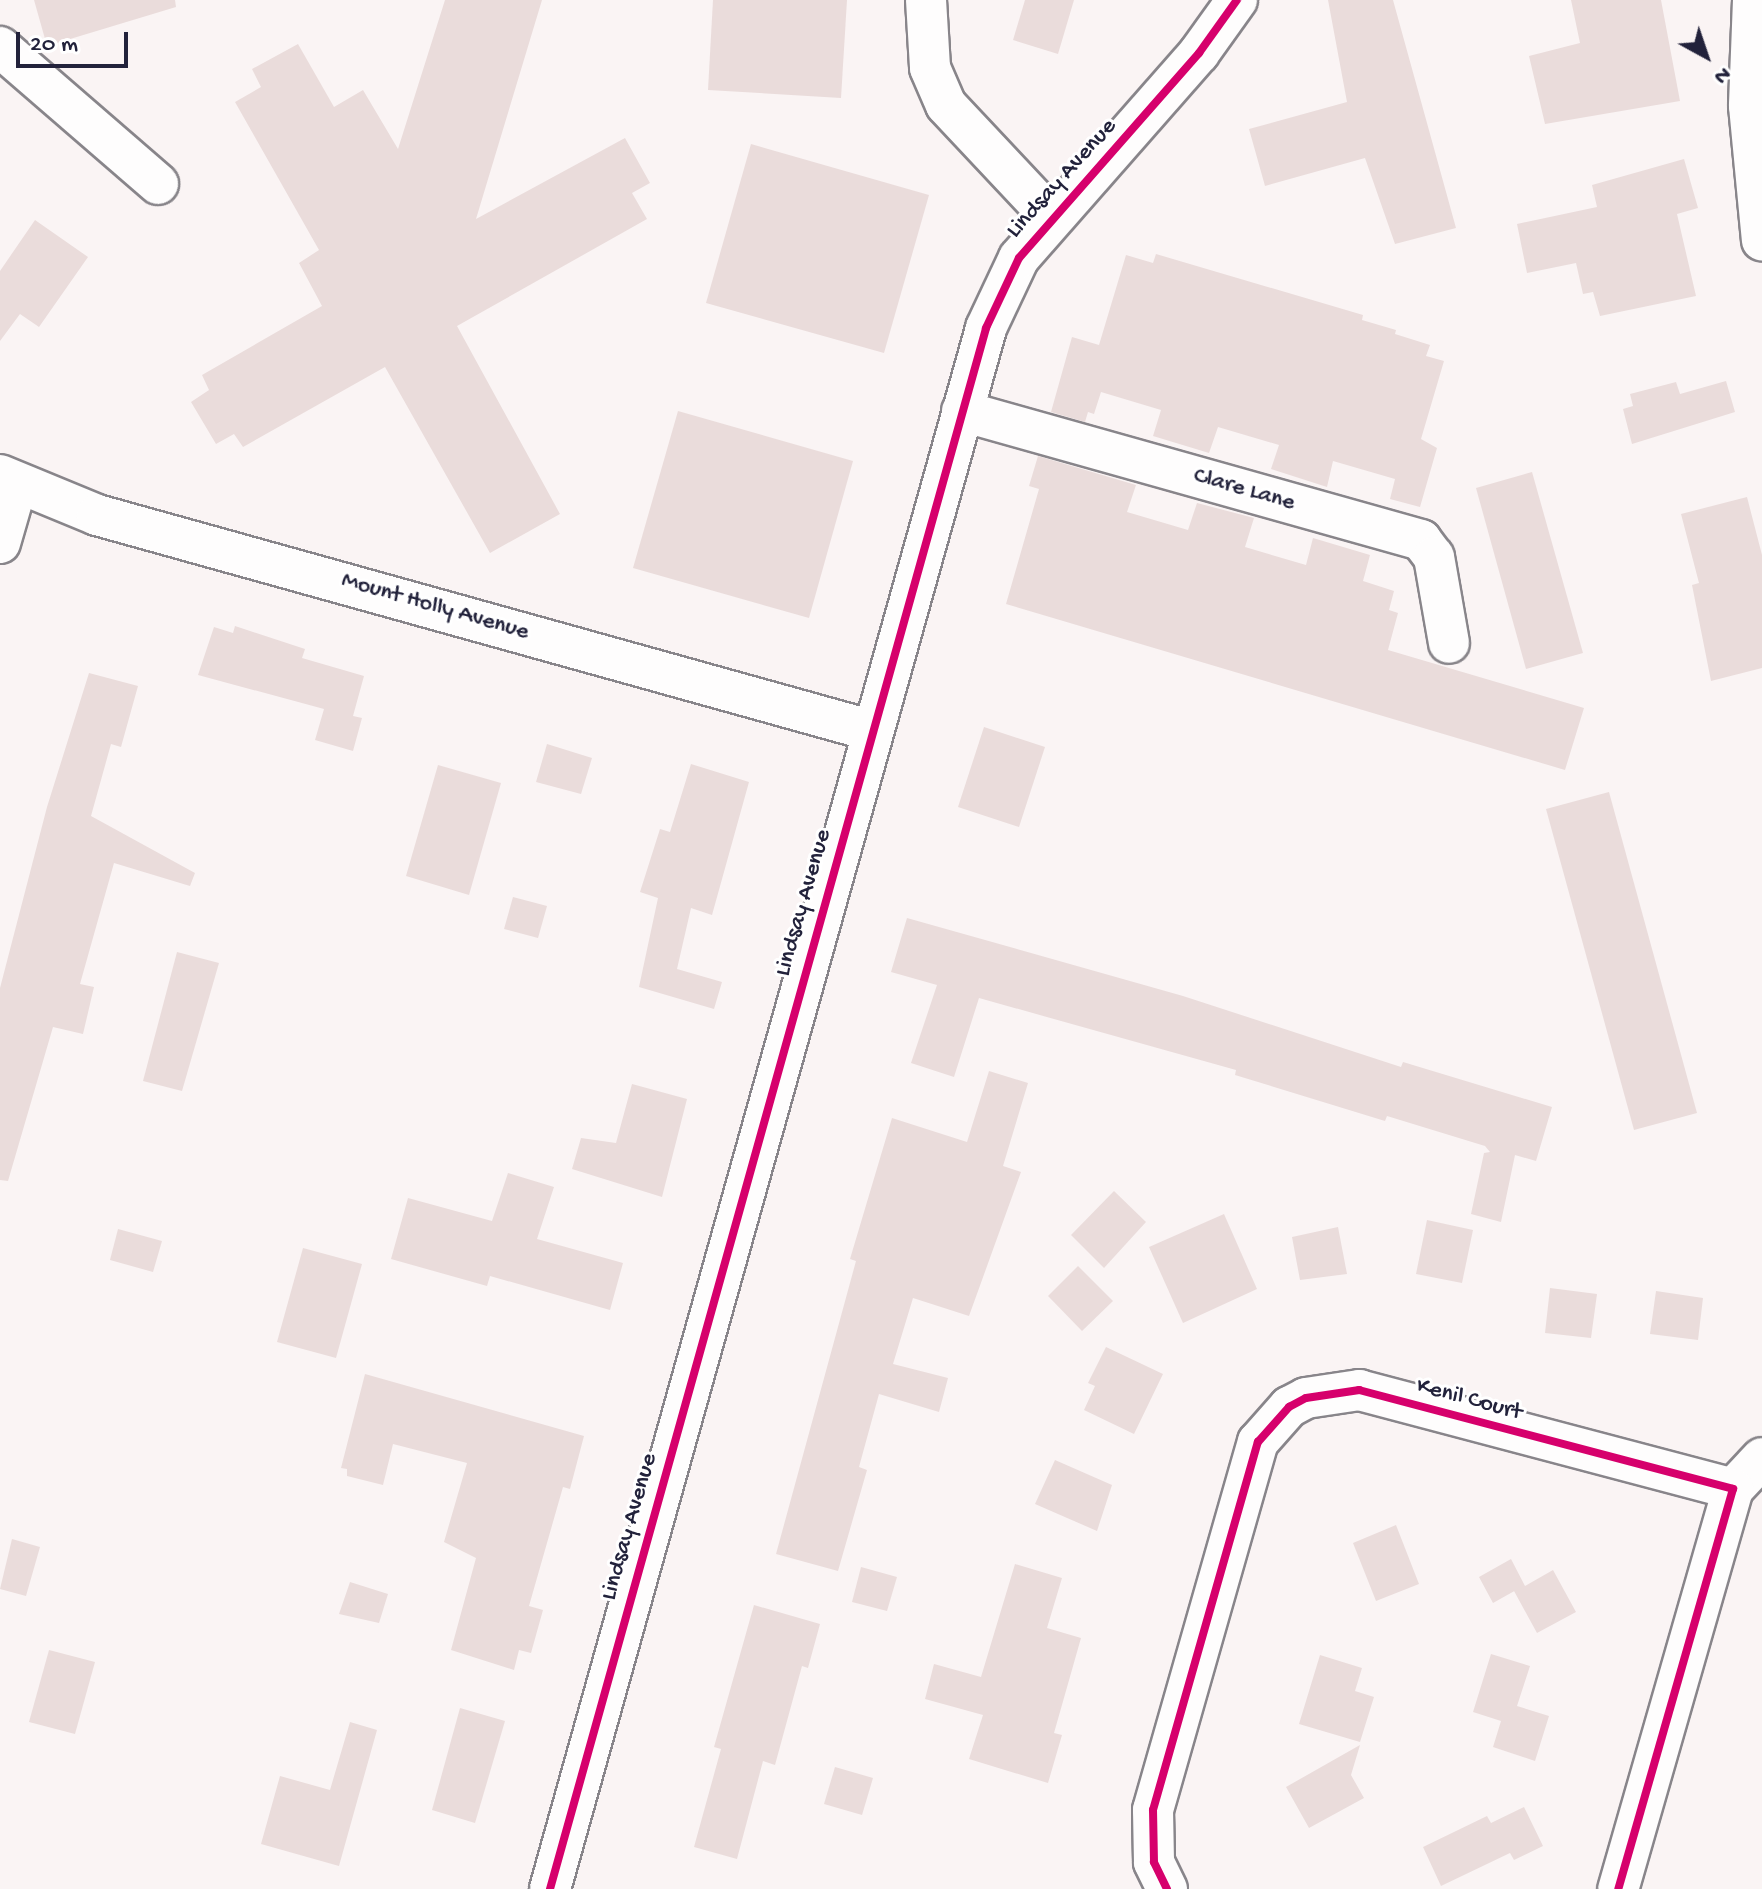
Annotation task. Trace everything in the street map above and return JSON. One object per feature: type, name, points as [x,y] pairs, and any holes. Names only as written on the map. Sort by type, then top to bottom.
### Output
[{"type":"street","points":[[926,0],[930,68],[946,105],[1052,218]]},
{"type":"street","name":"Lindsay Avenue","points":[[550,1889],[962,411],[998,296],[1019,258],[1199,53],[1237,0]]},
{"type":"street","points":[[1753,0],[1749,106],[1762,240]]},
{"type":"street","points":[[0,47],[158,184]]},
{"type":"street","name":"Clare Lane","points":[[962,411],[1421,540],[1434,557],[1449,643]]},
{"type":"street","points":[[0,543],[8,479]]},
{"type":"street","name":"Mount Holly Avenue","points":[[8,479],[97,515],[873,731]]},
{"type":"street","name":"Kenil Court","points":[[1167,1889],[1154,1862],[1153,1810],[1245,1479],[1258,1442],[1289,1407],[1335,1390],[1359,1390],[1733,1489]]},
{"type":"street","points":[[1618,1889],[1733,1489],[1762,1458]]},
{"type":"building","points":[[34,0],[175,0],[176,7],[47,46]]},
{"type":"building","points":[[445,0],[542,0],[476,219],[625,138],[650,183],[632,193],[647,219],[457,326],[560,514],[490,553],[385,367],[243,447],[234,434],[216,444],[191,402],[209,390],[202,375],[322,306],[299,263],[319,250],[235,102],[261,87],[252,69],[298,44],[334,107],[363,90],[398,149]]},
{"type":"building","points":[[713,0],[847,0],[841,98],[708,90]]},
{"type":"building","points":[[1025,0],[1074,0],[1058,54],[1013,40]]},
{"type":"building","points":[[1328,0],[1393,0],[1456,228],[1395,244],[1365,158],[1265,186],[1249,129],[1347,102]]},
{"type":"building","points":[[1571,0],[1661,0],[1680,101],[1545,124],[1529,56],[1580,43]]},
{"type":"building","points":[[751,144],[929,195],[884,353],[706,303]]},
{"type":"building","points":[[1684,159],[1698,208],[1677,214],[1696,296],[1600,316],[1593,292],[1583,294],[1576,263],[1527,273],[1517,224],[1597,207],[1592,185]]},
{"type":"building","points":[[35,220],[88,257],[39,327],[20,314],[0,341],[0,271]]},
{"type":"building","points":[[1156,254],[1363,315],[1362,320],[1430,345],[1426,356],[1444,361],[1421,439],[1437,448],[1420,507],[1390,499],[1395,479],[1333,461],[1327,487],[1271,469],[1279,445],[1218,427],[1209,453],[1153,436],[1161,410],[1101,392],[1094,414],[1088,412],[1085,422],[1051,412],[1072,337],[1099,345],[1126,255],[1153,263]]},
{"type":"building","points":[[1726,381],[1735,412],[1632,444],[1623,409],[1633,406],[1630,394],[1676,382],[1680,394]]},
{"type":"building","points":[[678,411],[853,461],[809,618],[633,568]]},
{"type":"building","points":[[1038,456],[1136,485],[1127,512],[1188,530],[1197,503],[1254,518],[1245,547],[1306,565],[1313,538],[1370,555],[1363,581],[1394,591],[1389,610],[1398,613],[1388,650],[1584,708],[1565,770],[1006,604],[1039,489],[1029,486]]},
{"type":"building","points":[[1532,472],[1583,653],[1526,669],[1476,488]]},
{"type":"building","points":[[1747,497],[1762,555],[1762,668],[1711,681],[1692,585],[1699,583],[1681,514]]},
{"type":"building","points":[[235,626],[305,649],[302,658],[364,676],[353,716],[362,718],[353,751],[315,740],[324,709],[198,675],[214,627],[233,633]]},
{"type":"building","points":[[89,673],[138,686],[121,747],[111,744],[91,816],[195,873],[190,886],[114,863],[80,984],[94,987],[83,1034],[53,1027],[8,1181],[0,1180],[0,988],[47,807]]},
{"type":"building","points":[[984,727],[1045,747],[1019,827],[958,807]]},
{"type":"building","points":[[547,744],[592,758],[581,794],[536,782]]},
{"type":"building","points":[[691,764],[749,782],[712,915],[691,908],[677,969],[722,982],[714,1009],[639,987],[658,898],[640,892],[660,829],[670,832]]},
{"type":"building","points":[[438,765],[501,783],[469,895],[406,876]]},
{"type":"building","points":[[1609,792],[1697,1113],[1634,1130],[1546,809]]},
{"type":"building","points":[[513,897],[547,906],[538,938],[504,929]]},
{"type":"building","points":[[907,918],[1183,996],[1401,1067],[1403,1062],[1552,1107],[1536,1161],[1515,1155],[1501,1222],[1471,1214],[1484,1153],[1490,1152],[1485,1146],[1387,1116],[1385,1121],[1235,1075],[1236,1070],[979,998],[954,1077],[911,1063],[937,985],[891,972]]},
{"type":"building","points":[[177,952],[219,963],[182,1091],[143,1081]]},
{"type":"building","points":[[989,1071],[1028,1083],[1003,1166],[1021,1172],[969,1316],[913,1298],[893,1364],[948,1378],[939,1412],[879,1394],[859,1467],[867,1470],[838,1571],[776,1554],[856,1261],[850,1259],[892,1118],[967,1142]]},
{"type":"building","points":[[632,1084],[687,1099],[662,1197],[572,1169],[581,1138],[616,1143]]},
{"type":"building","points":[[508,1173],[554,1187],[537,1239],[623,1263],[610,1310],[490,1276],[487,1286],[391,1259],[408,1198],[492,1221]]},
{"type":"building","points":[[1114,1191],[1146,1222],[1104,1268],[1071,1235]]},
{"type":"building","points":[[1224,1214],[1257,1289],[1183,1323],[1149,1247]]},
{"type":"building","points":[[1427,1220],[1473,1230],[1462,1283],[1416,1274]]},
{"type":"building","points":[[1338,1227],[1347,1274],[1300,1280],[1292,1237]]},
{"type":"building","points":[[118,1229],[162,1241],[153,1272],[110,1260]]},
{"type":"building","points":[[303,1248],[362,1264],[336,1358],[277,1342]]},
{"type":"building","points":[[1078,1266],[1113,1301],[1082,1331],[1048,1296]]},
{"type":"building","points":[[1550,1288],[1597,1294],[1591,1338],[1545,1333]]},
{"type":"building","points":[[1656,1291],[1703,1298],[1698,1340],[1650,1334]]},
{"type":"building","points":[[1106,1347],[1163,1374],[1134,1434],[1084,1410],[1095,1386],[1088,1383]]},
{"type":"building","points":[[365,1374],[584,1436],[570,1489],[563,1487],[529,1606],[543,1610],[531,1653],[519,1650],[514,1670],[451,1650],[476,1558],[444,1542],[467,1463],[393,1444],[383,1485],[347,1476],[347,1469],[341,1468]]},
{"type":"building","points":[[1055,1460],[1112,1485],[1097,1531],[1035,1504]]},
{"type":"building","points":[[1396,1525],[1419,1584],[1376,1601],[1353,1543]]},
{"type":"building","points":[[12,1539],[40,1547],[26,1596],[0,1589]]},
{"type":"building","points":[[1511,1559],[1525,1586],[1553,1570],[1576,1612],[1537,1633],[1514,1591],[1493,1603],[1479,1577]]},
{"type":"building","points":[[1015,1564],[1062,1578],[1047,1628],[1081,1638],[1054,1733],[1062,1735],[1048,1783],[969,1759],[983,1715],[925,1699],[934,1664],[981,1677]]},
{"type":"building","points":[[861,1567],[897,1577],[887,1611],[852,1602]]},
{"type":"building","points":[[350,1582],[388,1594],[379,1623],[339,1614]]},
{"type":"building","points":[[754,1605],[820,1624],[808,1668],[802,1666],[775,1765],[763,1761],[737,1859],[694,1847],[721,1749],[714,1747]]},
{"type":"building","points":[[49,1650],[95,1662],[75,1734],[29,1722]]},
{"type":"building","points":[[1491,1654],[1530,1666],[1517,1706],[1549,1716],[1535,1761],[1493,1747],[1501,1721],[1473,1712]]},
{"type":"building","points":[[1320,1655],[1362,1668],[1355,1691],[1374,1697],[1360,1742],[1299,1724]]},
{"type":"building","points":[[460,1708],[505,1721],[475,1823],[432,1810]]},
{"type":"building","points":[[350,1722],[377,1730],[339,1866],[261,1844],[280,1776],[330,1790]]},
{"type":"building","points":[[1360,1745],[1351,1775],[1364,1798],[1309,1828],[1286,1787]]},
{"type":"building","points":[[835,1767],[873,1778],[862,1815],[824,1804]]},
{"type":"building","points":[[1524,1807],[1543,1846],[1514,1860],[1510,1853],[1441,1886],[1423,1847],[1487,1816],[1491,1823]]},
{"type":"cycle path","points":[[550,1889],[986,328],[1019,258],[1199,53],[1237,0]]},
{"type":"cycle path","points":[[1167,1889],[1154,1862],[1153,1810],[1258,1442],[1289,1407],[1306,1398],[1359,1390],[1733,1489],[1618,1889]]}]
